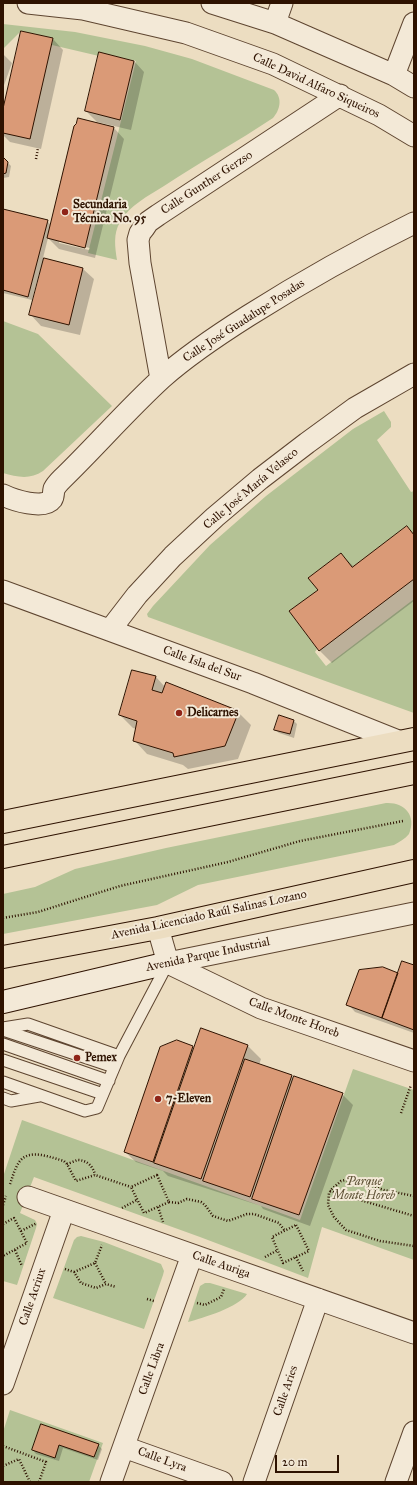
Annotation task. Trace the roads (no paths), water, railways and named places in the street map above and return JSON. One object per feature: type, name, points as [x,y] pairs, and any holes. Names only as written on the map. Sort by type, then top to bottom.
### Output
[{"type":"main road","points":[[3,822],[406,740],[409,756],[414,766]]},
{"type":"main road","points":[[3,857],[414,774]]},
{"type":"main road","points":[[390,876],[414,856]]},
{"type":"main road","name":"Avenida Licenciado Raúl Salinas Lozano","points":[[3,957],[158,928],[414,871]]},
{"type":"street","name":"Calle David Alfaro Siqueiros","points":[[28,3],[83,9],[186,32],[273,64],[340,95],[379,115],[414,136]]},
{"type":"street","points":[[212,3],[275,23],[394,75],[414,87]]},
{"type":"street","points":[[275,23],[282,3]]},
{"type":"street","points":[[394,75],[414,23]]},
{"type":"street","name":"Calle Gunther Gerzso","points":[[162,379],[140,263],[138,240],[140,233],[148,222],[158,215],[340,95]]},
{"type":"street","name":"Calle José Guadalupe Posadas","points":[[3,495],[28,503],[46,502],[50,500],[57,484],[162,379],[180,363],[229,328],[282,294],[340,260],[414,223]]},
{"type":"street","name":"Calle José María Velasco","points":[[110,630],[136,595],[173,556],[260,478],[355,408],[414,374]]},
{"type":"street","name":"Calle Isla del Sur","points":[[3,591],[406,740]]},
{"type":"street","name":"Avenida Parque Industrial","points":[[3,1002],[168,963],[414,913]]},
{"type":"street","points":[[158,928],[168,963]]},
{"type":"street","name":"Calle Monte Horeb","points":[[168,963],[261,1008],[414,1061]]},
{"type":"street","name":"Calle Auriga","points":[[28,1197],[414,1333]]},
{"type":"street","name":"Calle Acriux","points":[[3,1384],[64,1210]]},
{"type":"street","name":"Calle Libra","points":[[111,1482],[192,1255]]},
{"type":"street","name":"Calle Aries","points":[[254,1482],[318,1299]]},
{"type":"street","points":[[403,1477],[414,1432]]},
{"type":"street","name":"Calle Lyra","points":[[124,1447],[222,1482]]},
{"type":"lane","points":[[3,1082],[85,1112],[97,1108],[119,1056],[168,963]]},
{"type":"lane","points":[[3,1029],[28,1024],[119,1056]]},
{"type":"lane","points":[[3,1029],[114,1068]]},
{"type":"lane","points":[[3,1044],[109,1081]]},
{"type":"lane","points":[[3,1060],[103,1094]]},
{"type":"lane","points":[[3,1098],[11,1101],[41,1096]]},
{"type":"place","name":"Secundaria Técnica No. 95","points":[[65,212]]},
{"type":"place","name":"Delicarnes","points":[[179,713]]},
{"type":"place","name":"Pemex","points":[[77,1058]]},
{"type":"place","name":"7-Eleven","points":[[158,1099]]},
{"type":"park label","name":"Parque Monte Horeb","points":[[364,1189]]}]
